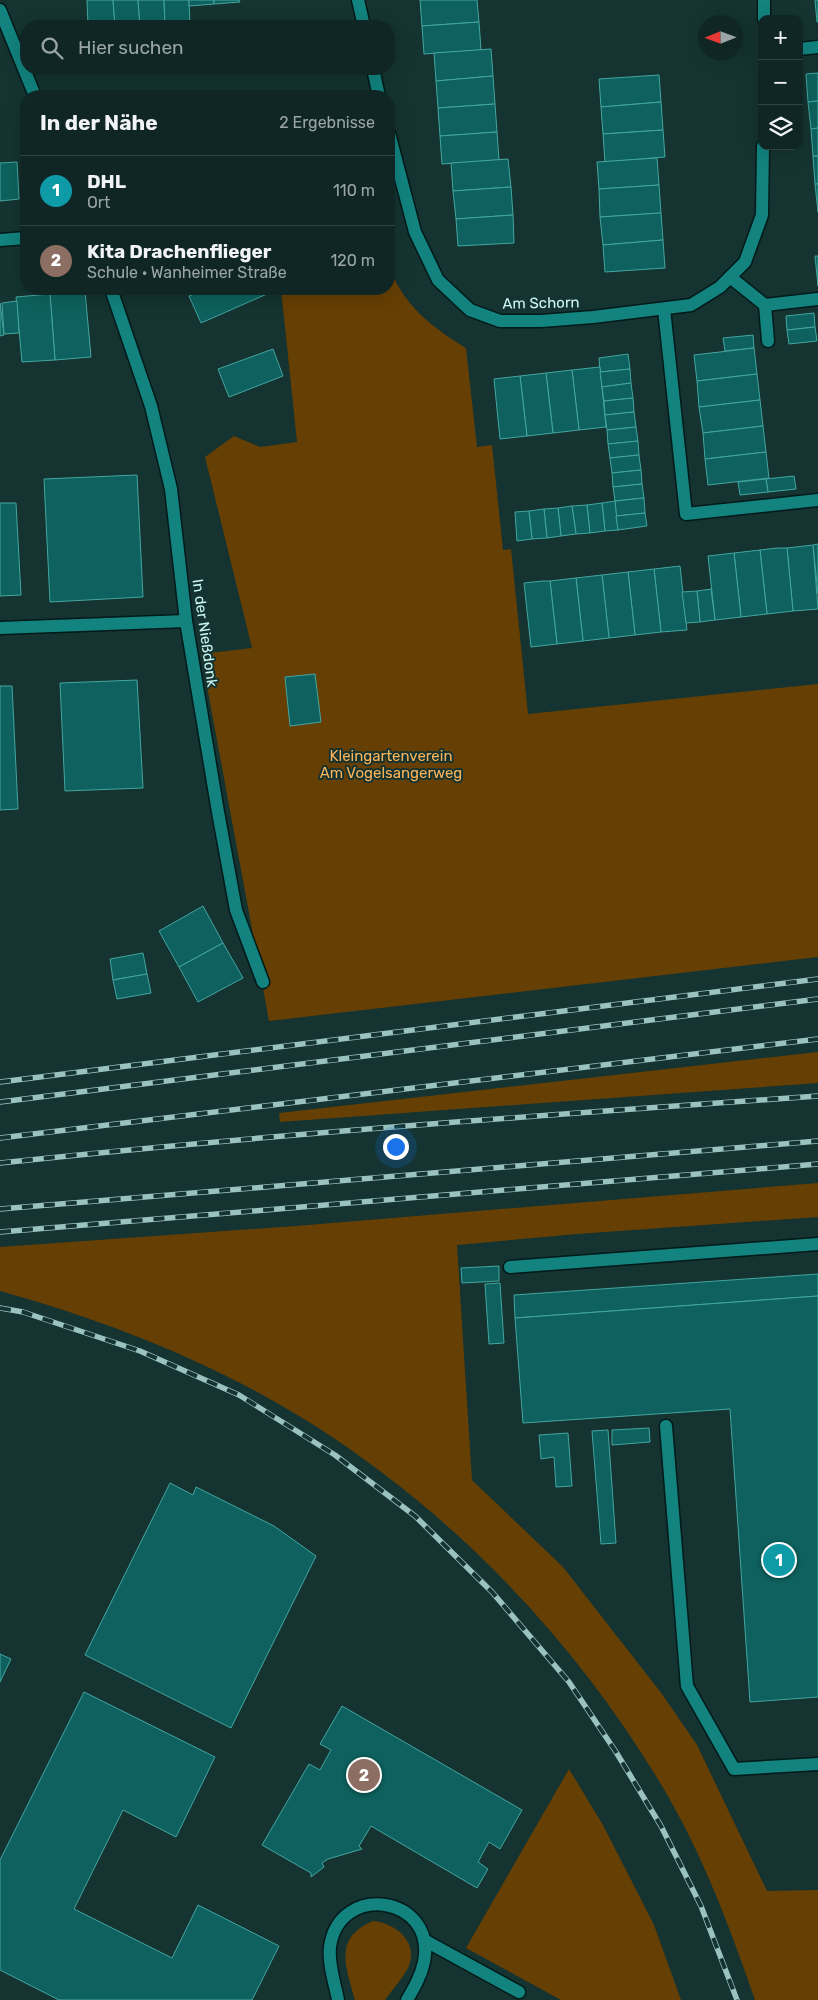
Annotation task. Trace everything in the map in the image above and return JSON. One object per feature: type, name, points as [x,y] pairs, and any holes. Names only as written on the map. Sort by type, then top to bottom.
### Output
[{"type":"street","points":[[358,0],[363,20]]},
{"type":"street","points":[[764,0],[764,15]]},
{"type":"street","points":[[0,10],[20,58]]},
{"type":"street","points":[[803,49],[818,47]]},
{"type":"street","points":[[27,75],[33,90]]},
{"type":"street","points":[[374,75],[378,90]]},
{"type":"street","name":"Am Schorn","points":[[395,156],[415,232],[438,280],[470,310],[500,322],[540,322],[691,306],[720,287],[745,262],[762,216],[763,150]]},
{"type":"street","points":[[0,240],[20,238]]},
{"type":"street","points":[[730,277],[765,304],[818,299]]},
{"type":"street","name":"In der Nießdonk","points":[[113,295],[151,406],[170,489],[186,621],[236,910],[263,982]]},
{"type":"street","points":[[765,304],[768,341]]},
{"type":"street","points":[[664,310],[686,514],[818,500]]},
{"type":"street","points":[[0,628],[186,621]]},
{"type":"street","points":[[510,1267],[818,1244]]},
{"type":"street","points":[[666,1426],[687,1686],[734,1769],[818,1764]]},
{"type":"street","points":[[338,2000],[330,1948],[339,1925],[359,1906],[376,1904],[392,1905],[418,1923],[424,1940],[425,1960],[420,1977],[407,2000]]},
{"type":"street","points":[[424,1940],[519,1992]]},
{"type":"green space","name":"Kleingartenverein Am Vogelsangerweg","points":[[395,280],[401,291],[419,313],[442,332],[466,348],[477,447],[492,445],[503,550],[511,549],[528,714],[818,684],[818,957],[269,1021],[201,654],[252,648],[205,457],[234,436],[260,447],[297,442],[282,295],[395,295]]},
{"type":"green space","points":[[818,1052],[818,1083],[280,1122],[279,1113]]},
{"type":"green space","points":[[818,1183],[818,1217],[577,1234],[457,1245],[472,1480],[563,1567],[662,1694],[697,1745],[767,1891],[818,1890],[818,2000],[755,2000],[736,1945],[690,1837],[662,1786],[629,1734],[554,1635],[513,1589],[469,1546],[422,1505],[374,1466],[323,1431],[247,1386],[126,1332],[42,1303],[0,1291],[0,1247],[296,1226]]},
{"type":"green space","points":[[569,1769],[603,1825],[654,1925],[681,2000],[561,2000],[466,1948]]},
{"type":"green space","points":[[373,1921],[390,1926],[404,1936],[411,1950],[411,1959],[406,1972],[385,2000],[355,2000],[346,1965],[347,1945],[360,1928]]},
{"type":"building","points":[[87,0],[113,0],[115,20],[88,20]]},
{"type":"building","points":[[113,0],[138,0],[140,20],[115,20]]},
{"type":"building","points":[[138,0],[164,0],[165,20],[140,20]]},
{"type":"building","points":[[164,0],[189,0],[190,20],[165,20]]},
{"type":"building","points":[[189,0],[214,0],[214,4],[189,6]]},
{"type":"building","points":[[214,0],[239,0],[240,2],[214,4]]},
{"type":"building","points":[[420,0],[477,0],[479,22],[422,26]]},
{"type":"building","points":[[815,0],[818,0],[818,22],[817,22]]},
{"type":"building","points":[[479,22],[481,50],[424,54],[422,26]]},
{"type":"building","points":[[491,49],[493,76],[436,81],[434,53]]},
{"type":"building","points":[[818,73],[818,101],[808,102],[806,74]]},
{"type":"building","points":[[659,75],[661,102],[601,107],[599,79]]},
{"type":"building","points":[[493,76],[495,104],[438,108],[436,81]]},
{"type":"building","points":[[818,101],[818,128],[811,129],[808,102]]},
{"type":"building","points":[[661,102],[663,130],[603,134],[601,107]]},
{"type":"building","points":[[495,104],[497,132],[440,136],[438,108]]},
{"type":"building","points":[[818,128],[818,156],[813,156],[811,129]]},
{"type":"building","points":[[663,130],[665,157],[605,162],[603,134]]},
{"type":"building","points":[[497,132],[499,160],[442,164],[440,136]]},
{"type":"building","points":[[813,156],[818,156],[818,184],[815,184]]},
{"type":"building","points":[[657,158],[659,185],[599,189],[597,162]]},
{"type":"building","points":[[508,159],[511,187],[453,191],[451,163]]},
{"type":"building","points":[[17,162],[19,199],[0,201],[0,163]]},
{"type":"building","points":[[815,184],[818,184],[818,212]]},
{"type":"building","points":[[659,185],[661,213],[600,217],[599,189]]},
{"type":"building","points":[[511,187],[513,215],[456,219],[453,191]]},
{"type":"building","points":[[661,213],[663,240],[603,245],[600,217]]},
{"type":"building","points":[[513,215],[514,243],[458,246],[456,219]]},
{"type":"building","points":[[663,240],[665,268],[605,272],[603,245]]},
{"type":"building","points":[[815,256],[818,256],[818,286]]},
{"type":"building","points":[[50,295],[85,295],[91,357],[55,360]]},
{"type":"building","points":[[50,295],[55,360],[22,362],[16,297]]},
{"type":"building","points":[[191,295],[265,295],[201,323],[189,296]]},
{"type":"building","points":[[17,301],[19,333],[4,334],[2,303]]},
{"type":"building","points":[[0,303],[4,335],[0,336]]},
{"type":"building","points":[[814,313],[815,327],[787,330],[786,316]]},
{"type":"building","points":[[815,327],[817,341],[789,344],[787,330]]},
{"type":"building","points":[[753,335],[754,348],[725,351],[723,338]]},
{"type":"building","points":[[754,348],[757,374],[697,381],[694,355]]},
{"type":"building","points":[[273,349],[283,376],[229,397],[218,369]]},
{"type":"building","points":[[628,354],[630,369],[600,372],[599,358]]},
{"type":"building","points":[[600,367],[606,427],[579,430],[572,370]]},
{"type":"building","points":[[630,369],[631,383],[602,387],[600,372]]},
{"type":"building","points":[[572,370],[579,430],[553,433],[546,373]]},
{"type":"building","points":[[546,373],[553,433],[527,436],[520,376]]},
{"type":"building","points":[[757,374],[760,400],[699,407],[697,381]]},
{"type":"building","points":[[520,376],[527,436],[500,439],[494,379]]},
{"type":"building","points":[[631,383],[633,398],[604,401],[602,387]]},
{"type":"building","points":[[633,398],[634,412],[605,415],[604,401]]},
{"type":"building","points":[[760,400],[763,426],[703,433],[699,407]]},
{"type":"building","points":[[634,412],[636,427],[607,430],[605,415]]},
{"type":"building","points":[[763,426],[766,452],[705,459],[703,433]]},
{"type":"building","points":[[636,427],[638,441],[608,444],[607,430]]},
{"type":"building","points":[[638,441],[639,455],[610,458],[608,444]]},
{"type":"building","points":[[766,452],[769,478],[708,485],[705,459]]},
{"type":"building","points":[[639,455],[641,470],[612,473],[610,458]]},
{"type":"building","points":[[641,470],[642,484],[613,487],[612,473]]},
{"type":"building","points":[[137,475],[143,597],[50,602],[44,479]]},
{"type":"building","points":[[794,476],[796,489],[768,492],[766,479]]},
{"type":"building","points":[[766,479],[768,492],[740,495],[738,482]]},
{"type":"building","points":[[642,484],[644,498],[615,501],[613,487]]},
{"type":"building","points":[[644,498],[645,513],[616,516],[615,501]]},
{"type":"building","points":[[615,501],[618,530],[605,531],[602,503]]},
{"type":"building","points":[[0,503],[16,503],[21,595],[0,596]]},
{"type":"building","points":[[602,503],[605,531],[590,533],[587,505]]},
{"type":"building","points":[[587,505],[590,533],[576,534],[572,506]]},
{"type":"building","points":[[572,506],[576,534],[561,536],[558,508]]},
{"type":"building","points":[[558,508],[561,536],[547,538],[544,509]]},
{"type":"building","points":[[544,509],[547,538],[532,539],[529,511]]},
{"type":"building","points":[[529,511],[532,539],[517,541],[515,512]]},
{"type":"building","points":[[645,513],[647,526],[618,530],[616,516]]},
{"type":"building","points":[[818,544],[818,594],[813,545]]},
{"type":"building","points":[[813,545],[818,609],[793,611],[787,548]]},
{"type":"building","points":[[787,548],[793,611],[767,614],[760,550]]},
{"type":"building","points":[[760,550],[767,614],[741,617],[734,553]]},
{"type":"building","points":[[734,553],[741,617],[715,620],[708,556]]},
{"type":"building","points":[[680,566],[687,630],[661,632],[654,569]]},
{"type":"building","points":[[654,569],[661,632],[635,635],[628,572]]},
{"type":"building","points":[[628,572],[635,635],[609,638],[602,575]]},
{"type":"building","points":[[602,575],[609,638],[583,641],[576,578]]},
{"type":"building","points":[[576,578],[583,641],[557,644],[550,581]]},
{"type":"building","points":[[550,581],[557,644],[531,647],[524,583]]},
{"type":"building","points":[[711,589],[715,620],[700,622],[697,591]]},
{"type":"building","points":[[697,591],[700,622],[686,623],[682,592]]},
{"type":"building","points":[[315,674],[321,722],[290,726],[285,677]]},
{"type":"building","points":[[137,680],[143,788],[65,791],[60,683]]},
{"type":"building","points":[[0,686],[12,686],[18,809],[0,810]]},
{"type":"building","points":[[203,906],[223,943],[179,967],[159,931]]},
{"type":"building","points":[[223,943],[243,978],[198,1002],[179,967]]},
{"type":"building","points":[[143,953],[147,974],[113,980],[110,959]]},
{"type":"building","points":[[147,974],[151,993],[117,999],[113,980]]},
{"type":"building","points":[[499,1266],[499,1281],[462,1283],[461,1268]]},
{"type":"building","points":[[818,1274],[818,1296],[515,1318],[514,1295]]},
{"type":"building","points":[[500,1283],[504,1343],[489,1344],[485,1284]]},
{"type":"building","points":[[818,1296],[818,1697],[750,1702],[730,1409],[523,1423],[515,1318]]},
{"type":"building","points":[[649,1428],[650,1442],[612,1445],[612,1430]]},
{"type":"building","points":[[608,1430],[616,1543],[601,1544],[592,1431]]},
{"type":"building","points":[[568,1433],[572,1486],[556,1487],[554,1457],[541,1459],[539,1435]]},
{"type":"building","points":[[170,1483],[193,1495],[196,1487],[274,1526],[316,1556],[231,1728],[85,1655]]},
{"type":"building","points":[[0,1654],[11,1659],[0,1682]]},
{"type":"building","points":[[84,1692],[215,1757],[176,1837],[123,1810],[74,1909],[172,1958],[198,1905],[279,1946],[252,2000],[59,2000],[0,1970],[0,1860]]},
{"type":"building","points":[[342,1706],[522,1810],[500,1849],[489,1842],[478,1862],[488,1869],[477,1888],[371,1826],[359,1846],[362,1849],[328,1859],[322,1863],[324,1867],[311,1877],[311,1873],[262,1845],[309,1764],[320,1770],[331,1750],[320,1744]]},
{"type":"railway","points":[[0,1082],[818,979]]},
{"type":"railway","points":[[0,1102],[818,999]]},
{"type":"railway","points":[[0,1138],[818,1039]]},
{"type":"railway","points":[[0,1163],[306,1134],[818,1096]]},
{"type":"railway","points":[[0,1209],[818,1141]]},
{"type":"railway","points":[[0,1232],[818,1164]]},
{"type":"railway","points":[[0,1308],[23,1312],[140,1351],[239,1395],[335,1455],[415,1516],[492,1592],[569,1682],[616,1752],[661,1826],[701,1906],[737,2000]]},
{"type":"place","name":"DHL","points":[[779,1560]]},
{"type":"place","name":"Kita Drachenflieger","points":[[364,1775]]}]
